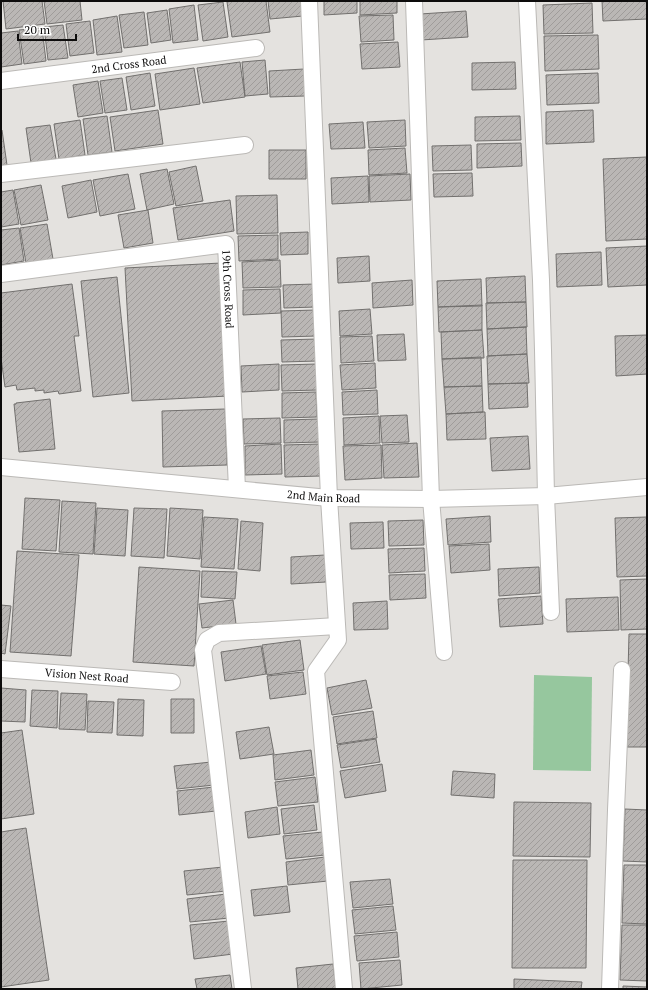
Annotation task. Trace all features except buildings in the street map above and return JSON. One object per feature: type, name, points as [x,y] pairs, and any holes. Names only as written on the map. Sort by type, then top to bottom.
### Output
[{"type":"street","points":[[309,1],[329,498],[338,640],[316,671],[344,989]]},
{"type":"street","points":[[414,1],[431,499],[444,652]]},
{"type":"street","points":[[527,1],[540,280],[551,612]]},
{"type":"street","name":"2nd Cross Road","points":[[1,81],[256,48]]},
{"type":"street","points":[[1,174],[245,145]]},
{"type":"street","name":"19th Cross Road","points":[[1,274],[226,244],[238,489]]},
{"type":"street","name":"2nd Main Road","points":[[1,467],[329,498],[431,499],[546,496],[647,487]]},
{"type":"street","points":[[243,989],[203,650],[207,640],[219,633],[337,626]]},
{"type":"street","name":"Vision Nest Road","points":[[1,669],[172,682]]},
{"type":"street","points":[[610,989],[622,670]]},
{"type":"green space","points":[[534,675],[592,677],[591,771],[533,770]]}]
